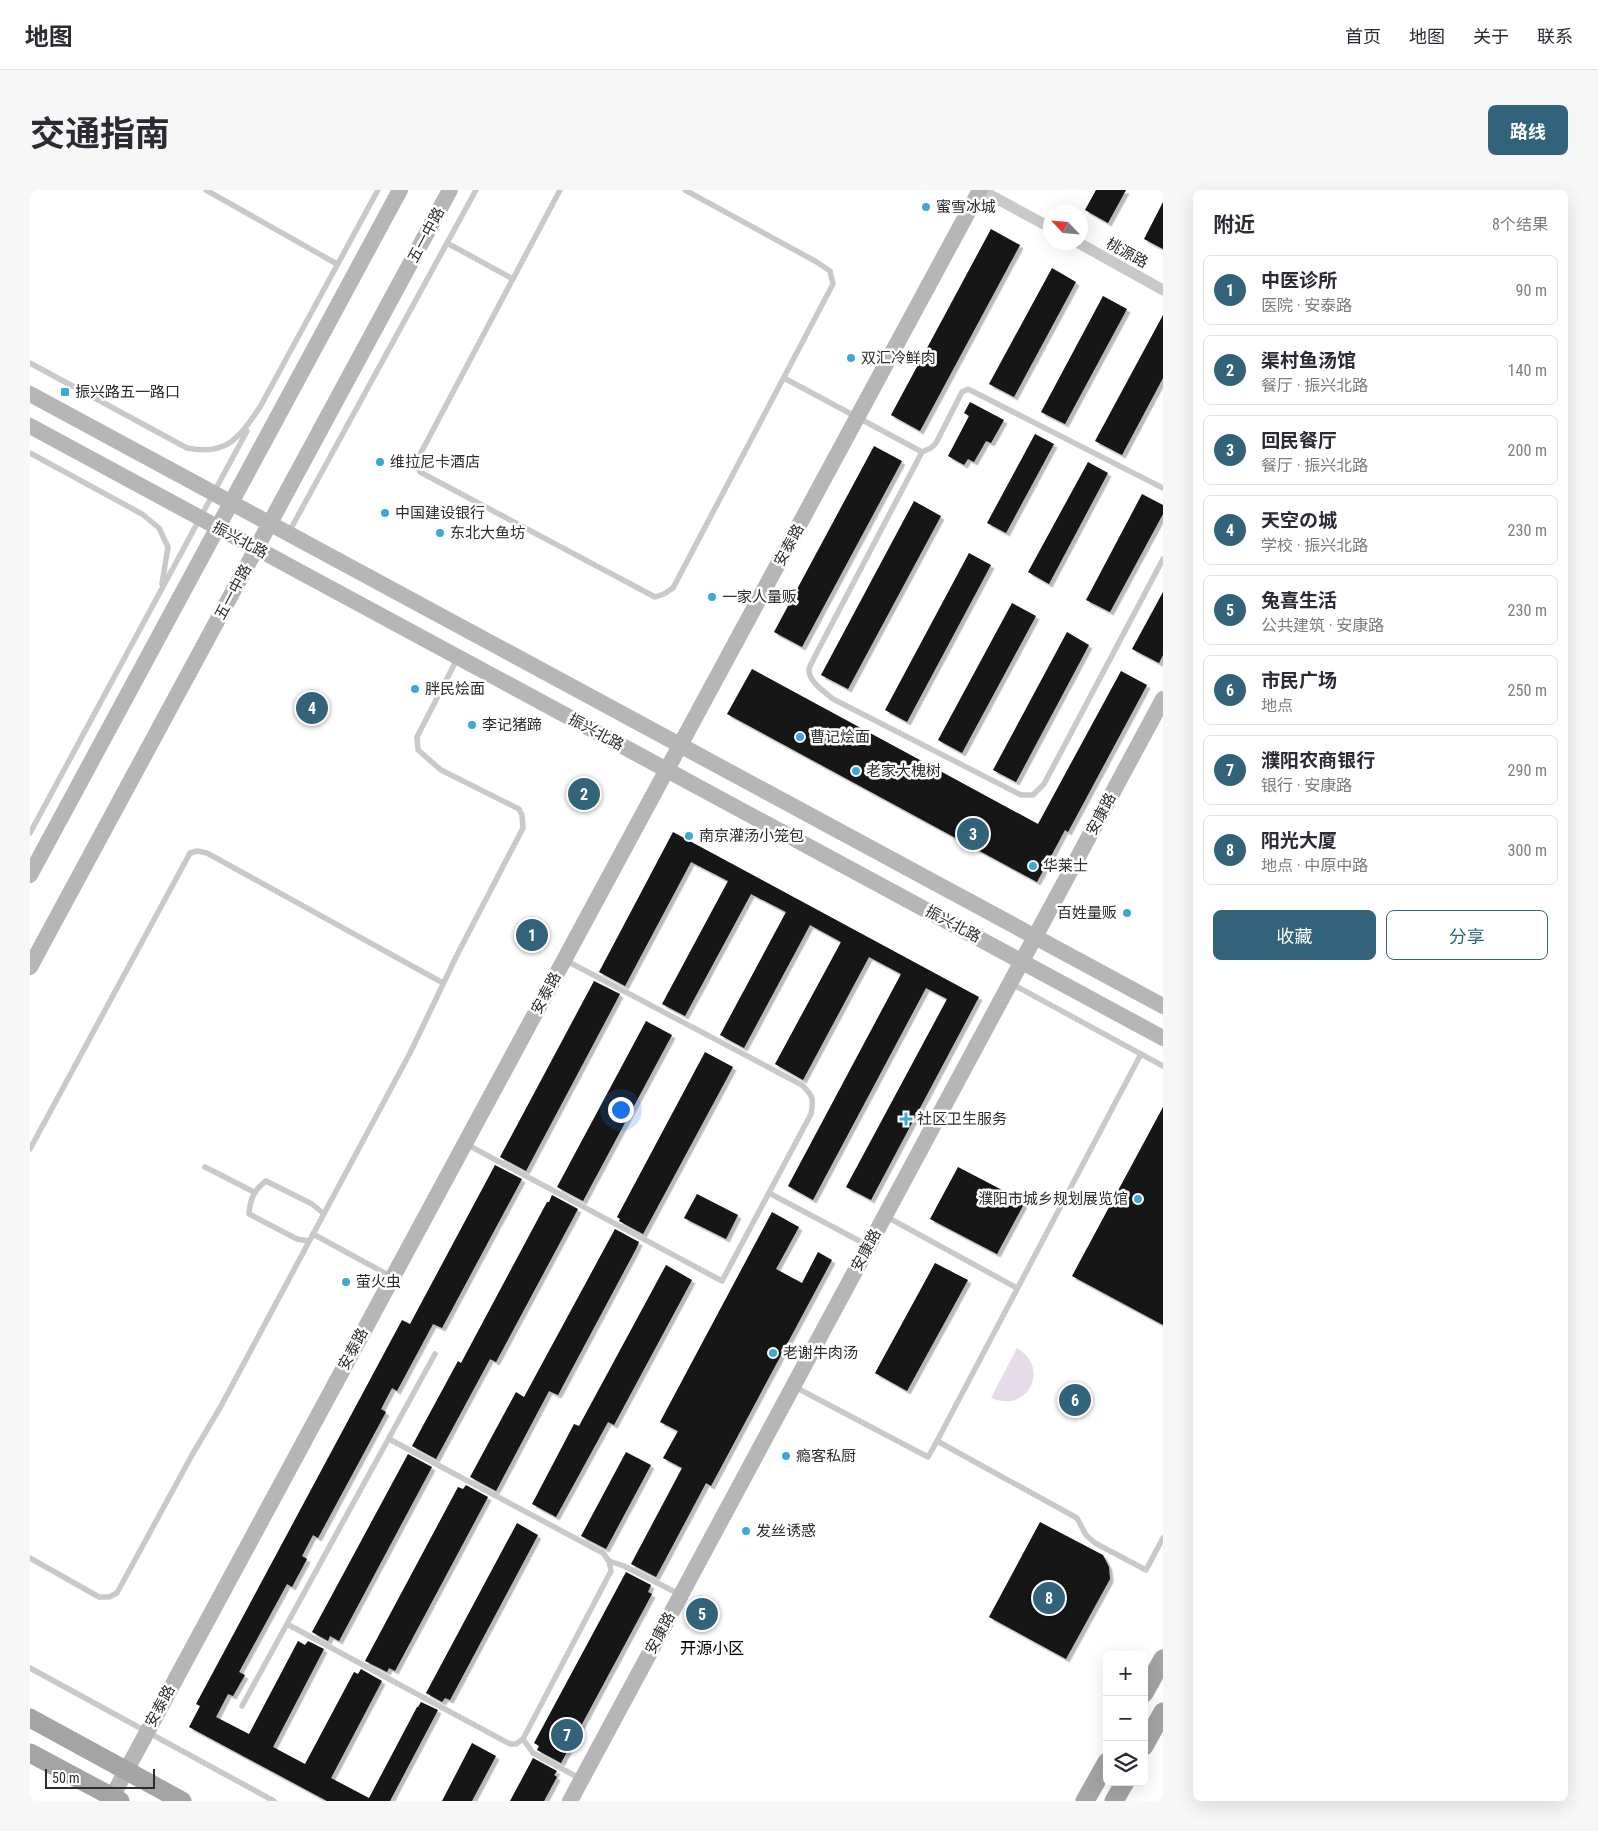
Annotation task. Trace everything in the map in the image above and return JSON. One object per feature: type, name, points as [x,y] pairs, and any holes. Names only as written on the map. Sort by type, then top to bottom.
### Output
[{"type":"main road","points":[[1148,1686],[1163,1659]]},
{"type":"main road","points":[[1147,1741],[1163,1712]]},
{"type":"main road","points":[[30,1718],[182,1801]]},
{"type":"main road","points":[[30,1753],[114,1800]]},
{"type":"main road","points":[[1086,1801],[1103,1769]]},
{"type":"main road","points":[[1114,1801],[1123,1786]]},
{"type":"street","points":[[30,875],[400,190]]},
{"type":"street","name":"五一中路","points":[[30,967],[450,190]]},
{"type":"street","points":[[980,190],[1043,224]]},
{"type":"street","name":"安泰路","points":[[114,1800],[126,1770],[146,1731],[980,190]]},
{"type":"street","name":"桃源路","points":[[1088,248],[1163,290]]},
{"type":"street","name":"振兴北路","points":[[30,394],[1163,1006]]},
{"type":"street","name":"振兴北路","points":[[30,426],[1163,1038]]},
{"type":"street","name":"安康路","points":[[570,1801],[1163,699]]},
{"type":"lane","points":[[206,190],[337,264]]},
{"type":"lane","points":[[30,833],[378,190]]},
{"type":"lane","points":[[288,534],[476,190]]},
{"type":"lane","points":[[560,190],[416,462],[420,472],[655,597],[673,588],[833,284],[830,271],[815,260],[686,190]]},
{"type":"lane","points":[[447,243],[513,279]]},
{"type":"lane","points":[[30,363],[187,448],[200,451],[223,448],[243,432],[260,407]]},
{"type":"lane","points":[[784,378],[922,452]]},
{"type":"lane","points":[[1163,488],[968,389],[962,392],[936,442],[931,448],[922,452],[814,658],[809,670],[812,680],[833,699],[1021,795],[1034,794],[1044,784],[1163,558]]},
{"type":"lane","points":[[30,453],[142,514],[159,528],[168,547],[161,591]]},
{"type":"lane","points":[[30,1558],[99,1596],[109,1597],[117,1593],[192,1455],[221,1406],[410,1053],[443,983],[523,828],[522,815],[519,809],[441,770],[418,750],[417,737],[458,658]]},
{"type":"lane","points":[[30,1149],[190,853],[197,851],[207,853],[443,983]]},
{"type":"lane","points":[[465,1143],[722,1281],[811,1114],[814,1100],[802,1084],[564,959]]},
{"type":"lane","points":[[1010,983],[1163,1066]]},
{"type":"lane","points":[[793,1386],[928,1457],[1141,1054]]},
{"type":"lane","points":[[205,1167],[254,1192]]},
{"type":"lane","points":[[309,1241],[296,1239],[249,1214],[249,1203],[254,1192],[266,1181],[312,1204],[324,1214]]},
{"type":"lane","points":[[769,1192],[869,1246]]},
{"type":"lane","points":[[885,1216],[1017,1288]]},
{"type":"lane","points":[[313,1234],[392,1277]]},
{"type":"lane","points":[[242,1706],[435,1354]]},
{"type":"lane","points":[[287,1624],[510,1744],[516,1744],[523,1739],[611,1571],[609,1561],[603,1553],[388,1439]]},
{"type":"lane","points":[[937,1441],[1077,1518],[1086,1535],[1095,1543],[1146,1570],[1163,1538]]},
{"type":"lane","points":[[609,1561],[624,1566],[681,1594]]},
{"type":"lane","points":[[30,1668],[274,1801]]},
{"type":"lane","points":[[523,1739],[533,1753],[582,1779]]},
{"type":"shaded area","points":[[1017,1348],[1027,1357],[1032,1366],[1033,1377],[1031,1386],[1015,1400],[1004,1401],[991,1398]]},
{"type":"building","points":[[1096,190],[1126,190],[1108,223],[1088,212],[1088,205]]},
{"type":"building","points":[[1163,202],[1163,249],[1144,239]]},
{"type":"building","points":[[991,229],[1020,245],[920,431],[891,415]]},
{"type":"building","points":[[1052,268],[1076,282],[1014,397],[989,384]]},
{"type":"building","points":[[1103,296],[1127,309],[1065,424],[1041,412]]},
{"type":"building","points":[[1163,315],[1163,378],[1122,455],[1095,441]]},
{"type":"building","points":[[970,402],[1004,420],[991,443],[986,441],[974,462],[968,459],[964,465],[948,456],[969,416],[964,413]]},
{"type":"building","points":[[1035,434],[1054,444],[1006,533],[987,523]]},
{"type":"building","points":[[874,446],[902,461],[802,647],[774,632]]},
{"type":"building","points":[[1088,462],[1108,473],[1049,584],[1028,572]]},
{"type":"building","points":[[1142,494],[1163,505],[1163,514],[1110,612],[1086,600]]},
{"type":"building","points":[[914,501],[941,516],[848,689],[821,675]]},
{"type":"building","points":[[969,553],[991,565],[907,722],[885,710]]},
{"type":"building","points":[[1163,592],[1163,655],[1159,663],[1132,649]]},
{"type":"building","points":[[1012,603],[1036,616],[962,753],[938,740]]},
{"type":"building","points":[[1067,632],[1089,645],[1016,782],[993,770]]},
{"type":"building","points":[[752,669],[1038,824],[1121,671],[1147,685],[1068,832],[1065,830],[1037,882],[727,714]]},
{"type":"building","points":[[673,832],[979,997],[871,1200],[846,1187],[947,999],[926,988],[813,1200],[788,1186],[901,974],[869,957],[803,1080],[775,1064],[841,942],[810,925],[744,1048],[720,1035],[786,912],[751,894],[685,1016],[662,1004],[728,881],[691,862],[625,986],[599,972]]},
{"type":"building","points":[[594,981],[620,994],[526,1171],[500,1157]]},
{"type":"building","points":[[646,1021],[672,1035],[583,1201],[557,1187]]},
{"type":"building","points":[[705,1052],[733,1067],[643,1234],[619,1221],[620,1219],[617,1217]]},
{"type":"building","name":"濮阳市城乡规划展览馆","points":[[1163,1107],[1163,1325],[1072,1276]]},
{"type":"building","points":[[495,1165],[522,1179],[442,1328],[433,1324],[397,1391],[392,1388],[381,1409],[386,1412],[318,1538],[313,1535],[302,1556],[307,1559],[292,1587],[287,1584],[239,1672],[245,1675],[233,1696],[228,1694],[216,1717],[249,1734],[298,1641],[305,1645],[308,1641],[324,1649],[273,1747],[305,1764],[354,1672],[358,1674],[361,1669],[382,1681],[331,1778],[369,1798],[417,1707],[421,1702],[438,1710],[390,1801],[327,1801],[189,1727],[200,1706],[196,1704],[402,1320],[410,1324]]},
{"type":"building","points":[[958,1167],[1025,1202],[997,1254],[930,1219]]},
{"type":"building","points":[[697,1194],[738,1215],[726,1239],[684,1218]]},
{"type":"building","points":[[552,1195],[578,1209],[496,1362],[490,1359],[436,1459],[412,1446],[458,1361],[461,1363]]},
{"type":"building","points":[[772,1212],[799,1227],[776,1269],[802,1283],[818,1252],[832,1260],[711,1486],[706,1483],[656,1577],[631,1564],[682,1468],[663,1458],[678,1431],[660,1422]]},
{"type":"building","points":[[615,1229],[639,1242],[636,1249],[558,1395],[549,1391],[496,1491],[470,1477],[516,1392],[524,1397]]},
{"type":"building","points":[[935,1263],[968,1280],[907,1391],[875,1373]]},
{"type":"building","points":[[666,1265],[692,1280],[614,1425],[608,1422],[556,1517],[532,1504],[574,1424],[579,1426]]},
{"type":"building","points":[[626,1452],[651,1465],[606,1549],[581,1536]]},
{"type":"building","points":[[408,1454],[432,1467],[339,1641],[330,1636],[328,1641],[312,1632]]},
{"type":"building","points":[[466,1485],[488,1497],[395,1671],[389,1668],[387,1672],[365,1661],[458,1487],[463,1489]]},
{"type":"building","points":[[1040,1522],[1103,1555],[1109,1567],[1110,1579],[1066,1659],[989,1617]]},
{"type":"building","points":[[517,1523],[538,1535],[450,1700],[445,1698],[442,1702],[426,1693]]},
{"type":"building","points":[[626,1572],[651,1585],[648,1592],[652,1594],[561,1763],[537,1750],[539,1746],[534,1743]]},
{"type":"building","points":[[472,1743],[496,1756],[472,1801],[442,1801]]},
{"type":"building","points":[[533,1758],[557,1771],[554,1775],[557,1777],[544,1801],[510,1801]]},
{"type":"place","name":"蜜雪冰城","points":[[926,207]]},
{"type":"place","name":"双汇冷鲜肉","points":[[851,358]]},
{"type":"place","name":"振兴路五一路口","points":[[65,392]]},
{"type":"place","name":"维拉尼卡酒店","points":[[380,462]]},
{"type":"place","name":"中国建设银行","points":[[385,513]]},
{"type":"place","name":"东北大鱼坊","points":[[440,533]]},
{"type":"place","name":"一家人量贩","points":[[712,597]]},
{"type":"place","name":"胖民烩面","points":[[415,689]]},
{"type":"place","name":"天空の城","points":[[312,708]]},
{"type":"place","name":"李记猪蹄","points":[[472,725]]},
{"type":"place","name":"曹记烩面","points":[[800,737]]},
{"type":"place","name":"老家大槐树","points":[[856,771]]},
{"type":"place","name":"渠村鱼汤馆","points":[[584,794]]},
{"type":"place","name":"回民餐厅","points":[[973,834]]},
{"type":"place","name":"南京灌汤小笼包","points":[[689,836]]},
{"type":"place","name":"华莱士","points":[[1033,866]]},
{"type":"place","name":"百姓量贩","points":[[1127,913]]},
{"type":"place","name":"中医诊所","points":[[532,935]]},
{"type":"place","name":"社区卫生服务","points":[[906,1119]]},
{"type":"place","name":"濮阳市城乡规划展览馆","points":[[1138,1199]]},
{"type":"place","name":"萤火虫","points":[[346,1282]]},
{"type":"place","name":"老谢牛肉汤","points":[[773,1353]]},
{"type":"place","name":"市民广场","points":[[1075,1400]]},
{"type":"place","name":"瘾客私厨","points":[[786,1456]]},
{"type":"place","name":"发丝诱惑","points":[[746,1531]]},
{"type":"place","name":"阳光大厦","points":[[1049,1598]]},
{"type":"place","name":"兔喜生活","points":[[702,1614]]},
{"type":"place","name":"濮阳农商银行","points":[[567,1735]]},
{"type":"district","name":"开源小区","points":[[712,1648]]}]
